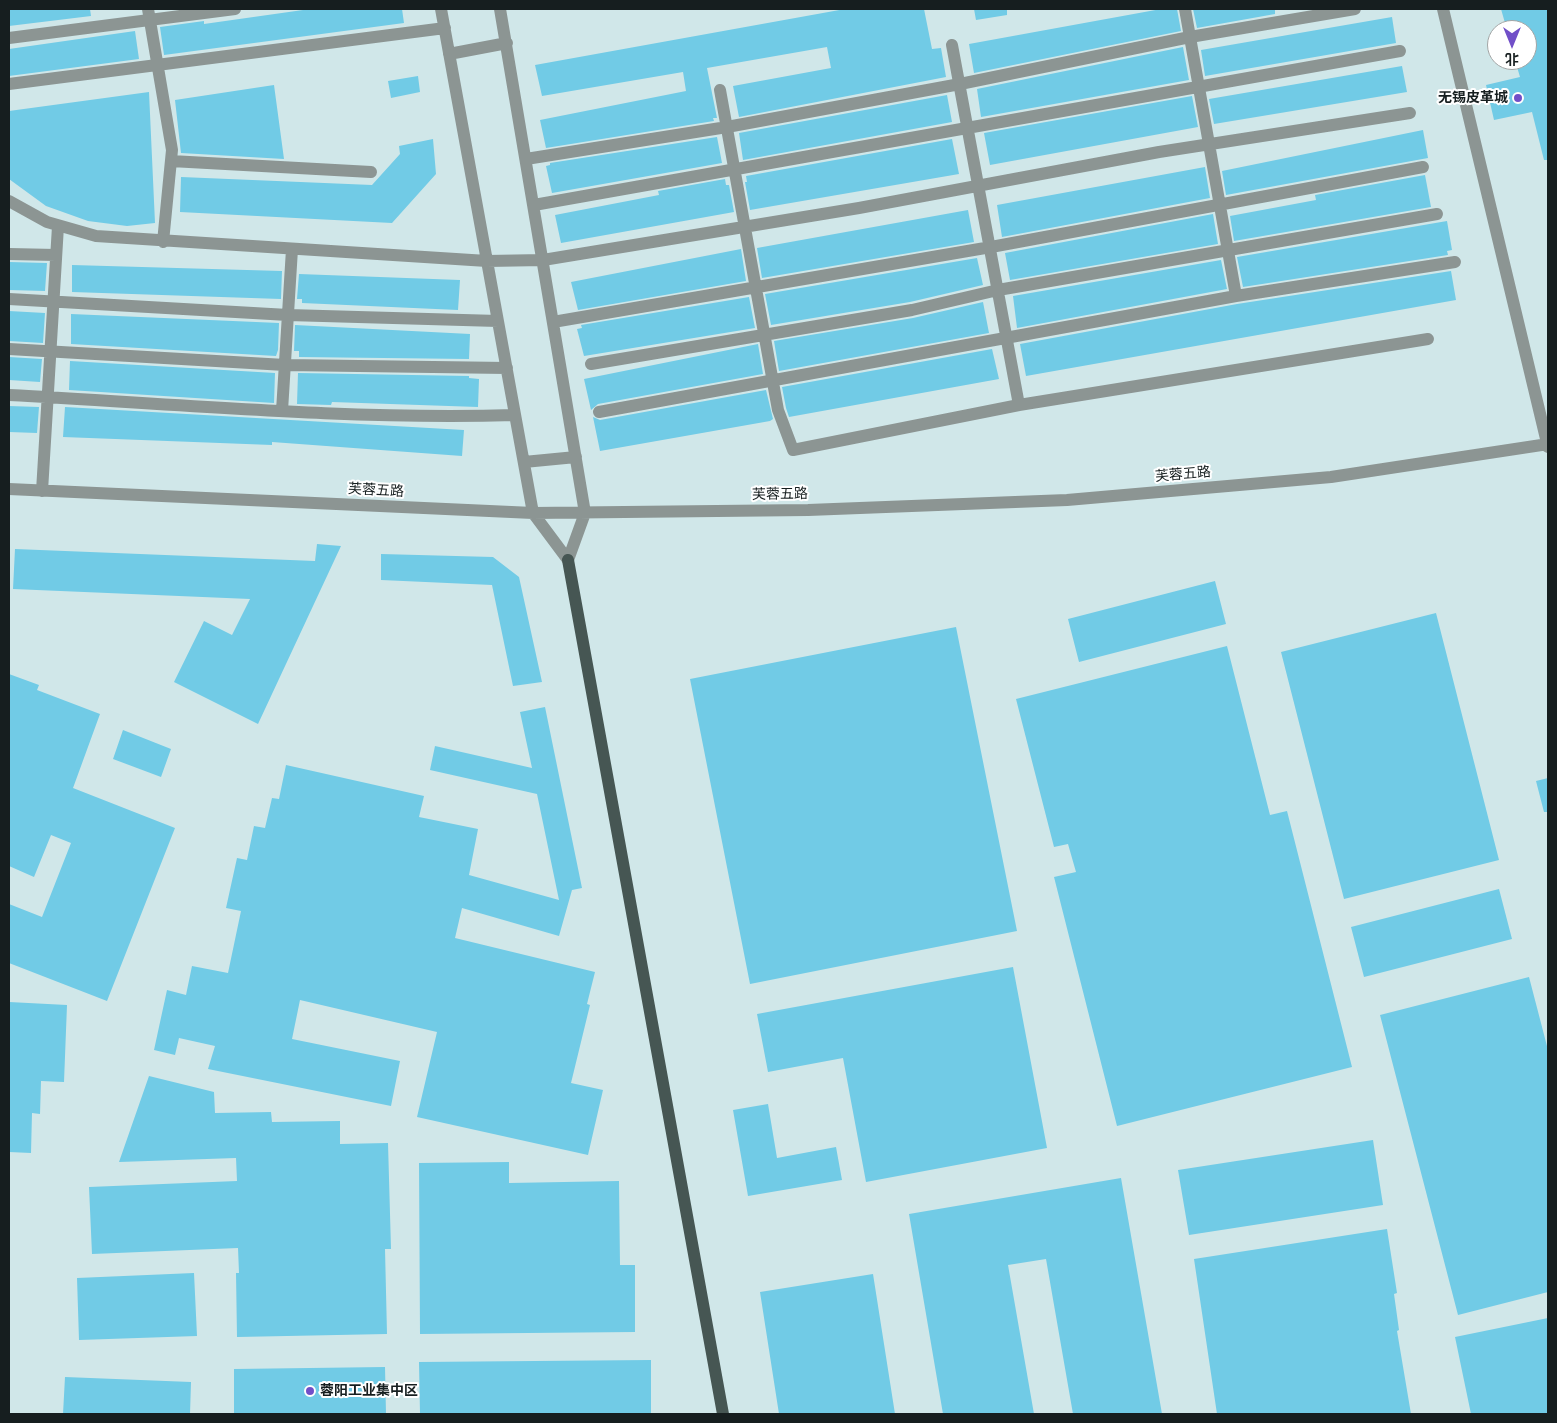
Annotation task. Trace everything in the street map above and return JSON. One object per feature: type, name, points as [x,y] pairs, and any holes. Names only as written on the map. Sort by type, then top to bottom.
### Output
[{"type":"main road","points":[[568,560],[723,1414]]},
{"type":"street","points":[[9,38],[149,14],[235,9]]},
{"type":"street","points":[[441,9],[533,514],[568,560]]},
{"type":"street","points":[[500,9],[585,513],[568,560]]},
{"type":"street","points":[[1185,9],[1236,296]]},
{"type":"street","points":[[526,159],[727,127],[960,84],[1190,37],[1355,9]]},
{"type":"street","points":[[1443,9],[1548,445]]},
{"type":"street","points":[[149,14],[172,150],[163,242]]},
{"type":"street","points":[[9,84],[444,28]]},
{"type":"street","points":[[449,54],[507,43]]},
{"type":"street","points":[[952,45],[1019,405]]},
{"type":"street","points":[[534,205],[735,171],[1400,51]]},
{"type":"street","points":[[720,90],[778,410],[792,450],[1019,405],[1428,339]]},
{"type":"street","points":[[9,201],[20,209],[58,226],[96,236],[163,242],[487,261],[543,260],[746,227],[1209,144],[1410,113]]},
{"type":"street","points":[[171,161],[371,172]]},
{"type":"street","points":[[553,322],[991,247],[1423,167]]},
{"type":"street","points":[[591,364],[912,310],[998,290],[1437,214]]},
{"type":"street","points":[[42,490],[58,226]]},
{"type":"street","points":[[282,411],[292,250]]},
{"type":"street","points":[[9,254],[56,255]]},
{"type":"street","points":[[599,412],[1236,296],[1454,262]]},
{"type":"street","points":[[9,299],[54,300],[288,315],[498,321]]},
{"type":"street","points":[[9,349],[285,365],[507,368]]},
{"type":"street","points":[[9,394],[282,411],[463,416],[515,415]]},
{"type":"street","name":"芙蓉五路","points":[[9,489],[533,514],[808,510],[1066,500],[1331,477],[1548,445]]},
{"type":"street","points":[[524,462],[576,457]]},
{"type":"building","points":[[9,9],[90,9],[91,16],[9,26]]},
{"type":"building","points":[[310,9],[402,9],[404,23],[164,55],[160,27],[204,21],[204,24]]},
{"type":"building","points":[[845,9],[924,9],[932,49],[941,48],[946,77],[739,117],[733,86],[831,68],[827,47],[707,68],[717,118],[713,118],[714,121],[546,148],[540,120],[686,91],[683,72],[542,96],[535,65]]},
{"type":"building","points":[[974,9],[1007,9],[1007,15],[976,20]]},
{"type":"building","points":[[1161,9],[1177,9],[1181,31],[974,73],[969,44]]},
{"type":"building","points":[[1193,9],[1275,9],[1275,14],[1197,28]]},
{"type":"building","name":"无锡皮革城","points":[[1501,9],[1548,9],[1548,160],[1544,160],[1532,112],[1494,120],[1486,85],[1520,77],[1518,70],[1537,70],[1537,20],[1504,20]]},
{"type":"building","points":[[1392,17],[1396,43],[1205,76],[1201,50]]},
{"type":"building","points":[[135,31],[139,59],[9,76],[9,49]]},
{"type":"building","points":[[1183,47],[1189,80],[981,117],[977,89]]},
{"type":"building","points":[[1402,66],[1407,92],[1214,124],[1209,99]]},
{"type":"building","points":[[418,76],[420,92],[391,98],[388,81]]},
{"type":"building","points":[[274,85],[284,159],[181,153],[175,100]]},
{"type":"building","points":[[149,92],[155,223],[127,226],[88,221],[46,206],[9,179],[9,111]]},
{"type":"building","points":[[947,95],[952,122],[743,160],[739,133]]},
{"type":"building","points":[[1192,96],[1198,127],[990,165],[984,133]]},
{"type":"building","points":[[1423,130],[1428,158],[1226,195],[1222,171]]},
{"type":"building","points":[[717,137],[722,163],[552,193],[546,166],[550,165],[550,163]]},
{"type":"building","points":[[433,139],[436,174],[392,223],[180,212],[181,177],[372,185],[400,154],[399,146]]},
{"type":"building","points":[[952,139],[959,174],[750,210],[745,182],[747,182],[746,176]]},
{"type":"building","points":[[1205,167],[1210,198],[1002,237],[997,205]]},
{"type":"building","points":[[1425,175],[1431,207],[1234,241],[1230,216],[1316,200],[1315,195]]},
{"type":"building","points":[[725,179],[726,185],[729,185],[734,212],[561,243],[555,215],[659,195],[658,191]]},
{"type":"building","points":[[968,210],[974,242],[762,278],[757,248]]},
{"type":"building","points":[[1213,214],[1218,244],[1010,280],[1005,253]]},
{"type":"building","points":[[1447,221],[1452,250],[1447,251],[1448,255],[1243,287],[1237,257]]},
{"type":"building","points":[[741,249],[746,281],[578,310],[571,282]]},
{"type":"building","points":[[977,258],[983,285],[910,302],[771,325],[765,294]]},
{"type":"building","points":[[1221,260],[1227,289],[1017,328],[1013,296]]},
{"type":"building","points":[[9,262],[47,263],[45,291],[9,290]]},
{"type":"building","points":[[72,265],[282,271],[281,299],[72,292]]},
{"type":"building","points":[[1451,271],[1456,300],[1026,376],[1020,344],[1237,304]]},
{"type":"building","points":[[299,274],[460,280],[458,310],[302,303],[302,299],[297,299]]},
{"type":"building","points":[[749,297],[755,328],[584,356],[577,329],[582,328],[581,325]]},
{"type":"building","points":[[983,302],[989,333],[779,371],[774,341],[913,318]]},
{"type":"building","points":[[9,311],[45,313],[43,343],[9,341]]},
{"type":"building","points":[[71,314],[279,323],[278,350],[276,356],[71,344]]},
{"type":"building","points":[[295,325],[470,334],[469,359],[299,357],[299,351],[294,351]]},
{"type":"building","points":[[758,344],[763,374],[598,404],[591,410],[584,379]]},
{"type":"building","points":[[992,349],[999,379],[789,417],[786,408],[782,387]]},
{"type":"building","points":[[9,357],[42,359],[40,382],[9,380]]},
{"type":"building","points":[[70,361],[275,373],[274,403],[69,390]]},
{"type":"building","points":[[298,373],[469,376],[469,378],[479,379],[478,407],[332,402],[331,405],[297,404]]},
{"type":"building","points":[[766,390],[773,419],[770,421],[600,451],[593,417],[600,420]]},
{"type":"building","points":[[9,406],[39,407],[37,433],[9,432]]},
{"type":"building","points":[[65,407],[464,430],[462,456],[272,442],[272,445],[63,437]]},
{"type":"building","points":[[317,544],[341,546],[258,724],[174,682],[204,621],[232,635],[250,599],[13,589],[15,549],[315,561]]},
{"type":"building","points":[[381,554],[493,557],[519,577],[542,682],[513,686],[492,585],[381,580]]},
{"type":"building","points":[[1215,581],[1226,624],[1079,662],[1068,619]]},
{"type":"building","points":[[1436,613],[1499,860],[1344,899],[1281,652]]},
{"type":"building","points":[[956,627],[1017,931],[750,984],[690,679]]},
{"type":"building","points":[[1227,646],[1270,815],[1287,811],[1352,1067],[1117,1126],[1054,877],[1076,872],[1068,844],[1054,847],[1016,699]]},
{"type":"building","points":[[9,674],[39,685],[37,690],[100,714],[73,788],[175,828],[107,1001],[9,963],[9,904],[42,917],[71,843],[51,835],[34,877],[9,866]]},
{"type":"building","points":[[545,707],[582,888],[572,890],[559,936],[462,908],[455,938],[595,972],[587,1004],[590,1005],[571,1083],[603,1090],[588,1155],[417,1117],[437,1032],[300,1000],[292,1039],[400,1061],[391,1106],[208,1069],[215,1046],[179,1038],[175,1055],[154,1050],[167,990],[186,995],[192,966],[228,973],[241,911],[226,908],[237,858],[247,860],[254,826],[265,828],[272,798],[279,799],[286,765],[424,796],[419,817],[478,829],[469,875],[559,900],[537,794],[430,770],[435,746],[532,768],[520,712]]},
{"type":"building","points":[[123,730],[171,749],[161,777],[113,759]]},
{"type":"building","points":[[1548,778],[1548,812],[1544,812],[1536,781]]},
{"type":"building","points":[[1499,889],[1512,939],[1364,977],[1351,927]]},
{"type":"building","points":[[1013,967],[1047,1148],[866,1182],[843,1058],[768,1072],[757,1014]]},
{"type":"building","points":[[1529,977],[1548,1050],[1548,1292],[1458,1315],[1380,1015]]},
{"type":"building","points":[[9,1002],[67,1005],[64,1082],[41,1081],[40,1114],[32,1113],[31,1153],[9,1152]]},
{"type":"building","points":[[149,1076],[214,1092],[215,1113],[271,1112],[272,1122],[340,1121],[340,1144],[388,1143],[391,1249],[385,1249],[387,1334],[237,1337],[236,1273],[239,1273],[238,1248],[92,1254],[89,1187],[237,1181],[236,1158],[119,1162]]},
{"type":"building","points":[[768,1104],[777,1158],[836,1147],[842,1180],[748,1196],[733,1110]]},
{"type":"building","points":[[1373,1140],[1383,1205],[1189,1235],[1178,1170]]},
{"type":"building","points":[[509,1162],[509,1183],[619,1181],[620,1265],[635,1265],[635,1332],[420,1334],[419,1163]]},
{"type":"building","points":[[1121,1178],[1162,1414],[1073,1414],[1046,1259],[1008,1265],[1034,1414],[943,1414],[909,1214]]},
{"type":"building","points":[[1387,1229],[1397,1293],[1394,1294],[1399,1330],[1397,1331],[1411,1414],[1217,1414],[1194,1259]]},
{"type":"building","points":[[194,1273],[197,1336],[79,1340],[77,1278]]},
{"type":"building","points":[[873,1274],[895,1414],[779,1414],[760,1292]]},
{"type":"building","points":[[1548,1318],[1548,1414],[1471,1414],[1455,1337]]},
{"type":"building","points":[[651,1360],[651,1414],[420,1414],[419,1362]]},
{"type":"building","name":"蓉阳工业集中区","points":[[385,1367],[386,1414],[234,1414],[234,1369]]},
{"type":"building","points":[[65,1377],[191,1382],[190,1414],[63,1414]]},
{"type":"place","name":"无锡皮革城","points":[[1518,98]]},
{"type":"place","name":"蓉阳工业集中区","points":[[310,1391]]}]
